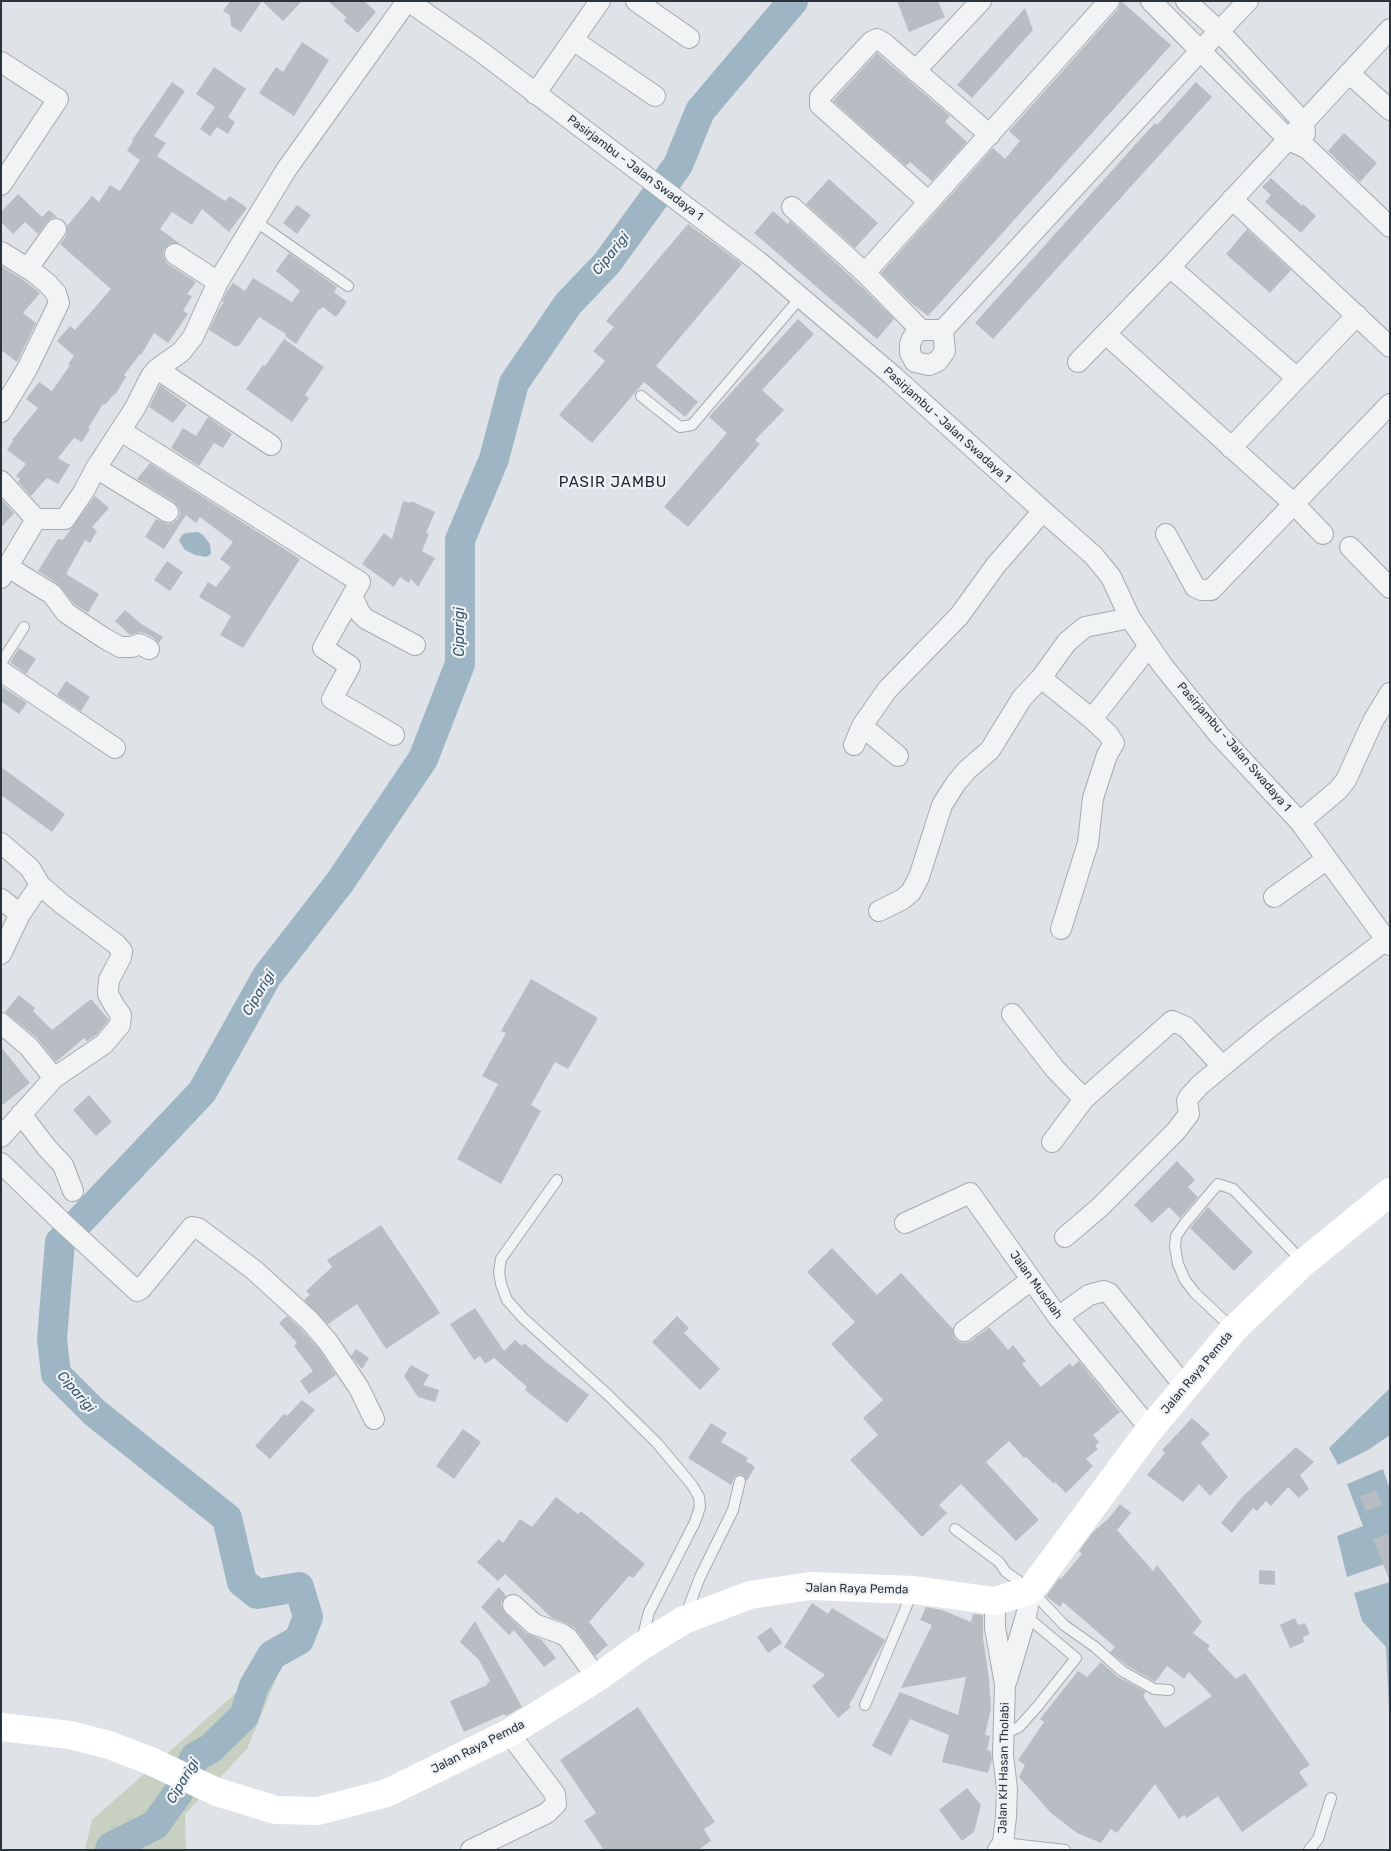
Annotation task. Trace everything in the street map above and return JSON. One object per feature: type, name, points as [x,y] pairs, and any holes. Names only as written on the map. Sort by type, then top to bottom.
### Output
[{"type":"main road","name":"Jalan Raya Pemda","points":[[1,1726],[70,1735],[109,1745],[148,1760],[217,1792],[276,1810],[318,1812],[387,1793],[509,1732],[597,1678],[640,1647],[684,1620],[750,1595],[810,1586],[914,1590],[995,1601],[1028,1603],[1150,1429],[1234,1329],[1303,1262],[1390,1192]]},
{"type":"street","name":"Pasirjambu - Jalan Swadaya 1","points":[[407,1],[480,51],[759,262],[892,375],[1094,556],[1111,577],[1130,618],[1164,666],[1219,735],[1300,822],[1389,943]]},
{"type":"street","points":[[1,481],[36,519],[65,519],[135,408],[151,376],[157,369],[181,352],[193,338],[218,282],[296,155],[407,1]]},
{"type":"street","points":[[535,94],[600,1]]},
{"type":"street","points":[[636,1],[689,38]]},
{"type":"street","points":[[915,70],[981,1]]},
{"type":"street","points":[[1151,1],[1289,140],[1308,149],[1390,226]]},
{"type":"street","points":[[1186,1],[1219,31],[1304,122],[1308,149]]},
{"type":"street","points":[[943,330],[946,351],[938,361],[929,365],[915,362],[910,353],[912,339],[915,334],[921,330],[943,330],[1248,1]]},
{"type":"street","points":[[864,273],[990,135],[1100,4]]},
{"type":"street","points":[[1078,362],[1289,140],[1390,29]]},
{"type":"street","points":[[928,202],[820,106],[820,97],[826,90],[877,39],[990,135]]},
{"type":"street","points":[[573,40],[655,96]]},
{"type":"street","points":[[1,62],[58,99],[1,185]]},
{"type":"street","points":[[1349,73],[1390,110]]},
{"type":"street","points":[[1232,199],[1390,347]]},
{"type":"street","points":[[792,207],[903,310],[921,330]]},
{"type":"street","points":[[36,274],[56,230]]},
{"type":"street","points":[[1,252],[36,274],[56,293],[59,303],[27,369],[1,412]]},
{"type":"street","points":[[175,254],[218,282]]},
{"type":"street","points":[[1170,267],[1297,378]]},
{"type":"street","points":[[1231,448],[1357,315]]},
{"type":"street","points":[[1106,334],[1293,503],[1323,534]]},
{"type":"street","points":[[157,369],[271,445]]},
{"type":"street","points":[[1166,534],[1195,587],[1208,591],[1213,589],[1293,503],[1390,404]]},
{"type":"street","points":[[121,431],[360,582],[323,648],[350,666],[332,699],[394,735]]},
{"type":"street","points":[[96,468],[168,512]]},
{"type":"street","points":[[854,745],[862,726],[887,690],[959,616],[996,565],[1043,511]]},
{"type":"street","points":[[36,519],[5,573],[52,594],[66,613],[120,647],[132,647],[139,644],[149,649]]},
{"type":"street","points":[[1350,547],[1390,588]]},
{"type":"street","points":[[352,596],[360,613],[366,619],[415,645]]},
{"type":"street","points":[[879,911],[903,899],[911,892],[919,877],[942,805],[967,770],[990,750],[1022,698],[1041,678],[1067,642],[1085,627],[1130,618]]},
{"type":"street","points":[[1092,719],[1150,646]]},
{"type":"street","points":[[1,671],[115,748]]},
{"type":"street","points":[[1041,678],[1092,719],[1111,737],[1114,746],[1108,755],[1093,798],[1088,843],[1060,929]]},
{"type":"street","points":[[1300,822],[1338,790],[1346,780],[1370,729],[1390,693]]},
{"type":"street","points":[[862,726],[898,756]]},
{"type":"street","points":[[1,843],[30,868],[40,885],[62,904],[116,944],[122,951],[121,957],[109,980],[108,989],[108,994],[121,1015],[120,1025],[104,1044],[54,1078],[1,1137]]},
{"type":"street","points":[[1274,896],[1327,859]]},
{"type":"street","points":[[1,954],[20,914],[40,885]]},
{"type":"street","points":[[1,899],[20,914]]},
{"type":"street","points":[[1065,1237],[1099,1208],[1176,1131],[1189,1114],[1187,1101],[1189,1096],[1222,1066],[1270,1027],[1389,943]]},
{"type":"street","points":[[1012,1014],[1055,1069],[1084,1100]]},
{"type":"street","points":[[1052,1142],[1084,1100],[1172,1020],[1186,1027],[1222,1066]]},
{"type":"street","points":[[1,1023],[29,1047],[54,1078]]},
{"type":"street","points":[[21,1114],[47,1148],[63,1165],[73,1191]]},
{"type":"street","points":[[1,1163],[133,1289],[140,1290],[192,1227],[198,1228],[254,1270],[310,1321],[328,1342],[359,1388],[374,1419]]},
{"type":"street","name":"Jalan Musolah","points":[[905,1223],[970,1194],[1058,1317],[1150,1429]]},
{"type":"street","points":[[964,1331],[1031,1280]]},
{"type":"street","points":[[1058,1317],[1089,1295],[1104,1291],[1109,1293],[1185,1387]]},
{"type":"street","name":"Jalan KH Hasan Tholabi","points":[[995,1601],[995,1628],[1005,1684],[1003,1755],[1007,1789],[1001,1846]]},
{"type":"street","name":"Jalan KH Hasan Tholabi","points":[[1005,1684],[1028,1603]]},
{"type":"street","points":[[513,1605],[534,1624],[568,1638],[597,1678]]},
{"type":"street","points":[[472,1850],[547,1813],[556,1804],[555,1794],[509,1732]]},
{"type":"lane","points":[[254,221],[348,286]]},
{"type":"lane","points":[[641,396],[680,427],[692,425],[800,298]]},
{"type":"lane","points":[[1,664],[24,627]]},
{"type":"lane","points":[[557,1180],[501,1259],[499,1272],[508,1300],[524,1318],[657,1443],[692,1485],[699,1497],[700,1507],[695,1522],[649,1612],[640,1647]]},
{"type":"lane","points":[[1234,1329],[1194,1293],[1185,1280],[1178,1264],[1176,1247],[1176,1236],[1218,1184],[1233,1189],[1303,1262]]},
{"type":"lane","points":[[684,1620],[700,1577],[733,1510],[740,1481]]},
{"type":"lane","points":[[955,1529],[999,1562],[1028,1603],[1076,1658],[1037,1708],[1019,1727],[1004,1734]]},
{"type":"lane","points":[[865,1705],[914,1590]]},
{"type":"lane","points":[[1028,1603],[1095,1647],[1122,1671],[1154,1689],[1169,1690]]},
{"type":"lane","points":[[1310,1850],[1318,1839],[1331,1798]]},
{"type":"lane","points":[[1001,1846],[1065,1850]]},
{"type":"green space","points":[[290,1645],[247,1749],[185,1814],[186,1850],[85,1850],[92,1820]]},
{"type":"water","points":[[198,532],[210,544],[211,554],[206,557],[195,555],[185,550],[179,541],[182,535],[186,533]]},
{"type":"water","points":[[1390,1388],[1390,1435],[1368,1450],[1338,1465],[1329,1448]]},
{"type":"water","points":[[1383,1469],[1390,1490],[1390,1562],[1347,1577],[1337,1536],[1363,1526],[1347,1484]]},
{"type":"water","points":[[1390,1582],[1389,1709],[1386,1647],[1362,1621],[1354,1593]]},
{"type":"building","points":[[230,1],[262,1],[241,32],[231,26],[230,15],[223,11]]},
{"type":"building","points":[[262,1],[302,1],[283,21]]},
{"type":"building","points":[[328,1],[364,1],[376,12],[358,33],[344,21],[346,17]]},
{"type":"building","points":[[897,1],[938,1],[945,17],[909,32]]},
{"type":"building","points":[[1121,1],[1171,45],[928,316],[909,301],[881,273],[993,148],[1005,159],[1020,141],[1009,131],[1118,9]]},
{"type":"building","points":[[1025,8],[1033,30],[972,98],[957,85]]},
{"type":"building","points":[[302,42],[329,60],[294,116],[259,93],[276,67],[283,72]]},
{"type":"building","points":[[877,53],[950,116],[945,122],[967,142],[932,181],[910,162],[906,166],[833,101]]},
{"type":"building","points":[[214,67],[246,89],[228,117],[235,122],[228,134],[217,127],[210,136],[200,129],[215,107],[196,94]]},
{"type":"building","points":[[172,82],[185,91],[154,136],[166,143],[157,156],[225,201],[230,196],[247,208],[229,232],[202,209],[192,225],[172,212],[160,229],[179,243],[169,244],[163,254],[168,264],[196,282],[187,294],[192,296],[183,311],[188,314],[168,343],[154,333],[141,355],[124,375],[126,377],[115,395],[105,405],[103,404],[88,428],[90,429],[82,442],[74,438],[58,458],[70,465],[58,484],[47,478],[31,496],[18,482],[20,479],[16,476],[26,464],[7,450],[12,440],[38,408],[26,399],[39,382],[52,391],[74,356],[57,341],[70,326],[75,330],[111,289],[60,244],[66,236],[67,226],[92,196],[99,202],[110,185],[120,191],[140,160],[127,151],[132,140]]},
{"type":"building","points":[[1196,82],[1212,97],[993,339],[975,323],[1143,136],[1155,123],[1157,125]]},
{"type":"building","points":[[1344,133],[1377,163],[1360,182],[1328,151]]},
{"type":"building","points":[[1271,178],[1316,216],[1301,233],[1265,202],[1271,195],[1262,187]]},
{"type":"building","points":[[829,179],[878,223],[855,248],[806,204]]},
{"type":"building","points":[[18,194],[42,217],[49,210],[57,217],[47,222],[38,234],[25,222],[13,234],[1,222],[1,212]]},
{"type":"building","points":[[297,205],[311,215],[297,234],[283,223]]},
{"type":"building","points":[[773,211],[788,224],[790,221],[894,319],[877,339],[754,233]]},
{"type":"building","points":[[688,224],[742,264],[656,366],[698,402],[685,417],[644,382],[592,443],[559,415],[605,361],[593,351],[614,327],[606,321]]},
{"type":"building","points":[[1247,229],[1291,270],[1270,293],[1226,254]]},
{"type":"building","points":[[289,253],[337,287],[334,292],[347,302],[336,317],[323,307],[319,309],[296,344],[285,336],[286,334],[259,317],[239,346],[236,347],[209,330],[224,302],[222,301],[227,291],[233,283],[245,291],[253,278],[292,302],[300,291],[276,271]]},
{"type":"building","points":[[1,266],[40,293],[23,313],[36,323],[17,362],[1,350]]},
{"type":"building","points":[[798,319],[814,334],[762,390],[784,410],[755,440],[760,444],[688,527],[664,507],[727,433],[709,417]]},
{"type":"building","points":[[284,339],[324,367],[305,395],[309,398],[292,422],[246,389]]},
{"type":"building","points":[[160,385],[187,405],[173,423],[149,407]]},
{"type":"building","points":[[208,417],[232,434],[223,448],[214,443],[199,466],[171,448],[183,428],[196,436]]},
{"type":"building","points":[[150,463],[300,559],[243,648],[220,635],[231,616],[199,597],[208,582],[216,587],[231,567],[220,559],[233,542],[200,517],[196,523],[186,515],[164,549],[145,537],[156,519],[167,524],[173,523],[178,519],[180,513],[179,507],[174,502],[137,479]]},
{"type":"building","points":[[95,496],[109,508],[92,527],[97,531],[90,543],[85,540],[66,574],[99,594],[88,613],[74,604],[58,584],[38,571],[58,539],[63,540]]},
{"type":"building","points":[[1,501],[14,513],[1,528]]},
{"type":"building","points":[[403,501],[411,503],[411,501],[435,512],[426,533],[429,534],[422,551],[435,558],[418,587],[411,579],[409,583],[400,577],[394,587],[362,564],[384,533],[392,539]]},
{"type":"building","points":[[167,561],[183,572],[170,591],[154,580]]},
{"type":"building","points":[[125,610],[140,623],[163,637],[159,643],[144,633],[139,632],[130,635],[115,621]]},
{"type":"building","points":[[19,648],[36,659],[26,674],[10,662]]},
{"type":"building","points":[[66,681],[90,697],[81,711],[57,695]]},
{"type":"building","points":[[1,686],[27,703],[19,714],[1,701]]},
{"type":"building","points":[[1,767],[65,814],[52,832],[1,795]]},
{"type":"building","points":[[531,979],[598,1018],[568,1069],[555,1062],[531,1105],[541,1111],[501,1184],[457,1159],[498,1084],[482,1076],[506,1033],[501,1031]]},
{"type":"building","points":[[19,995],[35,1008],[33,1011],[52,1030],[91,999],[109,1020],[96,1035],[87,1041],[84,1038],[56,1062],[37,1038],[5,1012]]},
{"type":"building","points":[[1,1047],[30,1083],[1,1106]]},
{"type":"building","points":[[89,1095],[112,1122],[96,1136],[73,1110]]},
{"type":"building","points":[[1177,1161],[1195,1180],[1188,1187],[1198,1197],[1180,1218],[1169,1207],[1152,1223],[1134,1205]]},
{"type":"building","points":[[1208,1207],[1253,1252],[1234,1271],[1190,1228]]},
{"type":"building","points":[[381,1225],[440,1313],[386,1349],[357,1304],[328,1324],[304,1300],[310,1295],[306,1291],[332,1267],[327,1260]]},
{"type":"building","points":[[832,1248],[877,1295],[901,1273],[953,1329],[954,1338],[959,1342],[971,1341],[989,1327],[1008,1350],[1013,1345],[1026,1361],[1022,1364],[1041,1387],[1070,1363],[1072,1367],[1079,1361],[1120,1412],[1093,1435],[1099,1442],[1095,1446],[1098,1449],[1086,1459],[1093,1466],[1066,1493],[1026,1457],[1024,1458],[1009,1441],[986,1462],[1039,1520],[1016,1541],[961,1484],[939,1505],[947,1513],[922,1537],[850,1460],[878,1435],[863,1418],[883,1400],[831,1344],[855,1322],[807,1272]]},
{"type":"building","points":[[475,1308],[504,1351],[515,1340],[522,1346],[524,1343],[589,1395],[567,1423],[525,1390],[527,1387],[494,1358],[485,1364],[480,1356],[474,1360],[450,1324]]},
{"type":"building","points":[[287,1316],[319,1349],[336,1375],[309,1394],[300,1381],[313,1371],[294,1346],[297,1343],[279,1323]]},
{"type":"building","points":[[677,1316],[689,1328],[684,1333],[720,1369],[700,1390],[652,1342]]},
{"type":"building","points":[[356,1349],[369,1358],[362,1369],[351,1356]]},
{"type":"building","points":[[411,1365],[429,1375],[423,1385],[439,1390],[435,1402],[418,1397],[404,1376]]},
{"type":"building","points":[[302,1400],[315,1410],[270,1459],[255,1446],[284,1414],[287,1416]]},
{"type":"building","points":[[1192,1418],[1210,1434],[1201,1443],[1228,1477],[1210,1496],[1199,1484],[1183,1502],[1147,1475],[1165,1453],[1162,1450]]},
{"type":"building","points":[[711,1423],[727,1433],[721,1442],[748,1458],[746,1461],[755,1467],[747,1481],[744,1476],[739,1474],[731,1485],[688,1458]]},
{"type":"building","points":[[463,1429],[481,1442],[454,1479],[436,1466]]},
{"type":"building","points":[[1296,1447],[1314,1462],[1300,1475],[1309,1489],[1299,1498],[1288,1487],[1271,1506],[1266,1501],[1257,1511],[1253,1508],[1232,1533],[1221,1523],[1242,1497]]},
{"type":"building","points":[[1376,1491],[1382,1506],[1365,1511],[1360,1496]]},
{"type":"building","points":[[556,1497],[578,1514],[581,1511],[645,1564],[633,1578],[629,1576],[589,1622],[608,1645],[595,1656],[575,1628],[552,1618],[505,1574],[498,1581],[477,1562],[499,1539],[503,1543],[520,1519],[532,1527]]},
{"type":"building","points":[[1120,1504],[1131,1513],[1117,1530],[1153,1571],[1157,1565],[1202,1622],[1193,1633],[1210,1646],[1207,1649],[1236,1679],[1245,1673],[1310,1765],[1299,1772],[1308,1785],[1242,1832],[1218,1796],[1187,1818],[1184,1815],[1179,1819],[1155,1784],[1117,1833],[1111,1829],[1101,1843],[1077,1833],[1051,1813],[1019,1777],[1025,1765],[1018,1760],[1044,1722],[1040,1719],[1078,1671],[1087,1677],[1101,1662],[1118,1677],[1146,1692],[1143,1696],[1165,1728],[1212,1696],[1189,1672],[1184,1679],[1167,1666],[1155,1682],[1126,1665],[1110,1652],[1115,1647],[1063,1602],[1060,1607],[1046,1596],[1059,1578],[1061,1579],[1082,1554],[1079,1551],[1093,1532],[1110,1517]]},
{"type":"building","points":[[1390,1533],[1390,1579],[1389,1579],[1373,1539]]},
{"type":"building","points":[[1259,1570],[1275,1571],[1275,1585],[1259,1584]]},
{"type":"building","points":[[499,1587],[506,1596],[501,1603],[505,1613],[526,1633],[541,1639],[556,1658],[544,1667],[514,1630],[509,1635],[481,1607]]},
{"type":"building","points":[[812,1603],[828,1614],[832,1608],[885,1640],[849,1705],[851,1707],[838,1718],[812,1686],[825,1675],[784,1647]]},
{"type":"building","points":[[926,1607],[942,1610],[971,1622],[973,1614],[983,1615],[983,1638],[991,1709],[985,1735],[990,1736],[987,1750],[991,1751],[992,1760],[988,1773],[942,1762],[949,1735],[910,1719],[891,1756],[872,1746],[900,1692],[958,1715],[966,1677],[901,1688],[932,1625],[920,1620]]},
{"type":"building","points":[[1295,1618],[1298,1625],[1305,1623],[1310,1634],[1303,1637],[1304,1642],[1290,1648],[1280,1625]]},
{"type":"building","points":[[475,1621],[522,1707],[506,1716],[504,1714],[464,1732],[450,1701],[487,1685],[490,1681],[479,1660],[460,1642]]},
{"type":"building","points":[[771,1627],[782,1643],[768,1653],[757,1637]]},
{"type":"building","points":[[638,1707],[715,1822],[704,1829],[711,1841],[698,1850],[604,1850],[584,1821],[596,1813],[560,1760]]},
{"type":"building","points":[[967,1788],[981,1805],[974,1832],[962,1841],[939,1810]]},
{"type":"waterway","name":"Ciparigi","points":[[110,1850],[111,1847],[155,1825],[178,1793],[195,1757],[210,1749],[244,1716],[254,1686],[272,1655],[299,1640],[308,1617],[299,1587],[257,1594],[242,1582],[227,1518],[95,1413],[56,1374],[52,1339],[60,1242],[202,1092],[267,976],[340,882],[423,759],[460,664],[460,540],[494,459],[514,383],[568,304],[607,263],[678,165],[700,111],[793,1]]},
{"type":"district","name":"PASIR JAMBU","points":[[613,483]]}]
